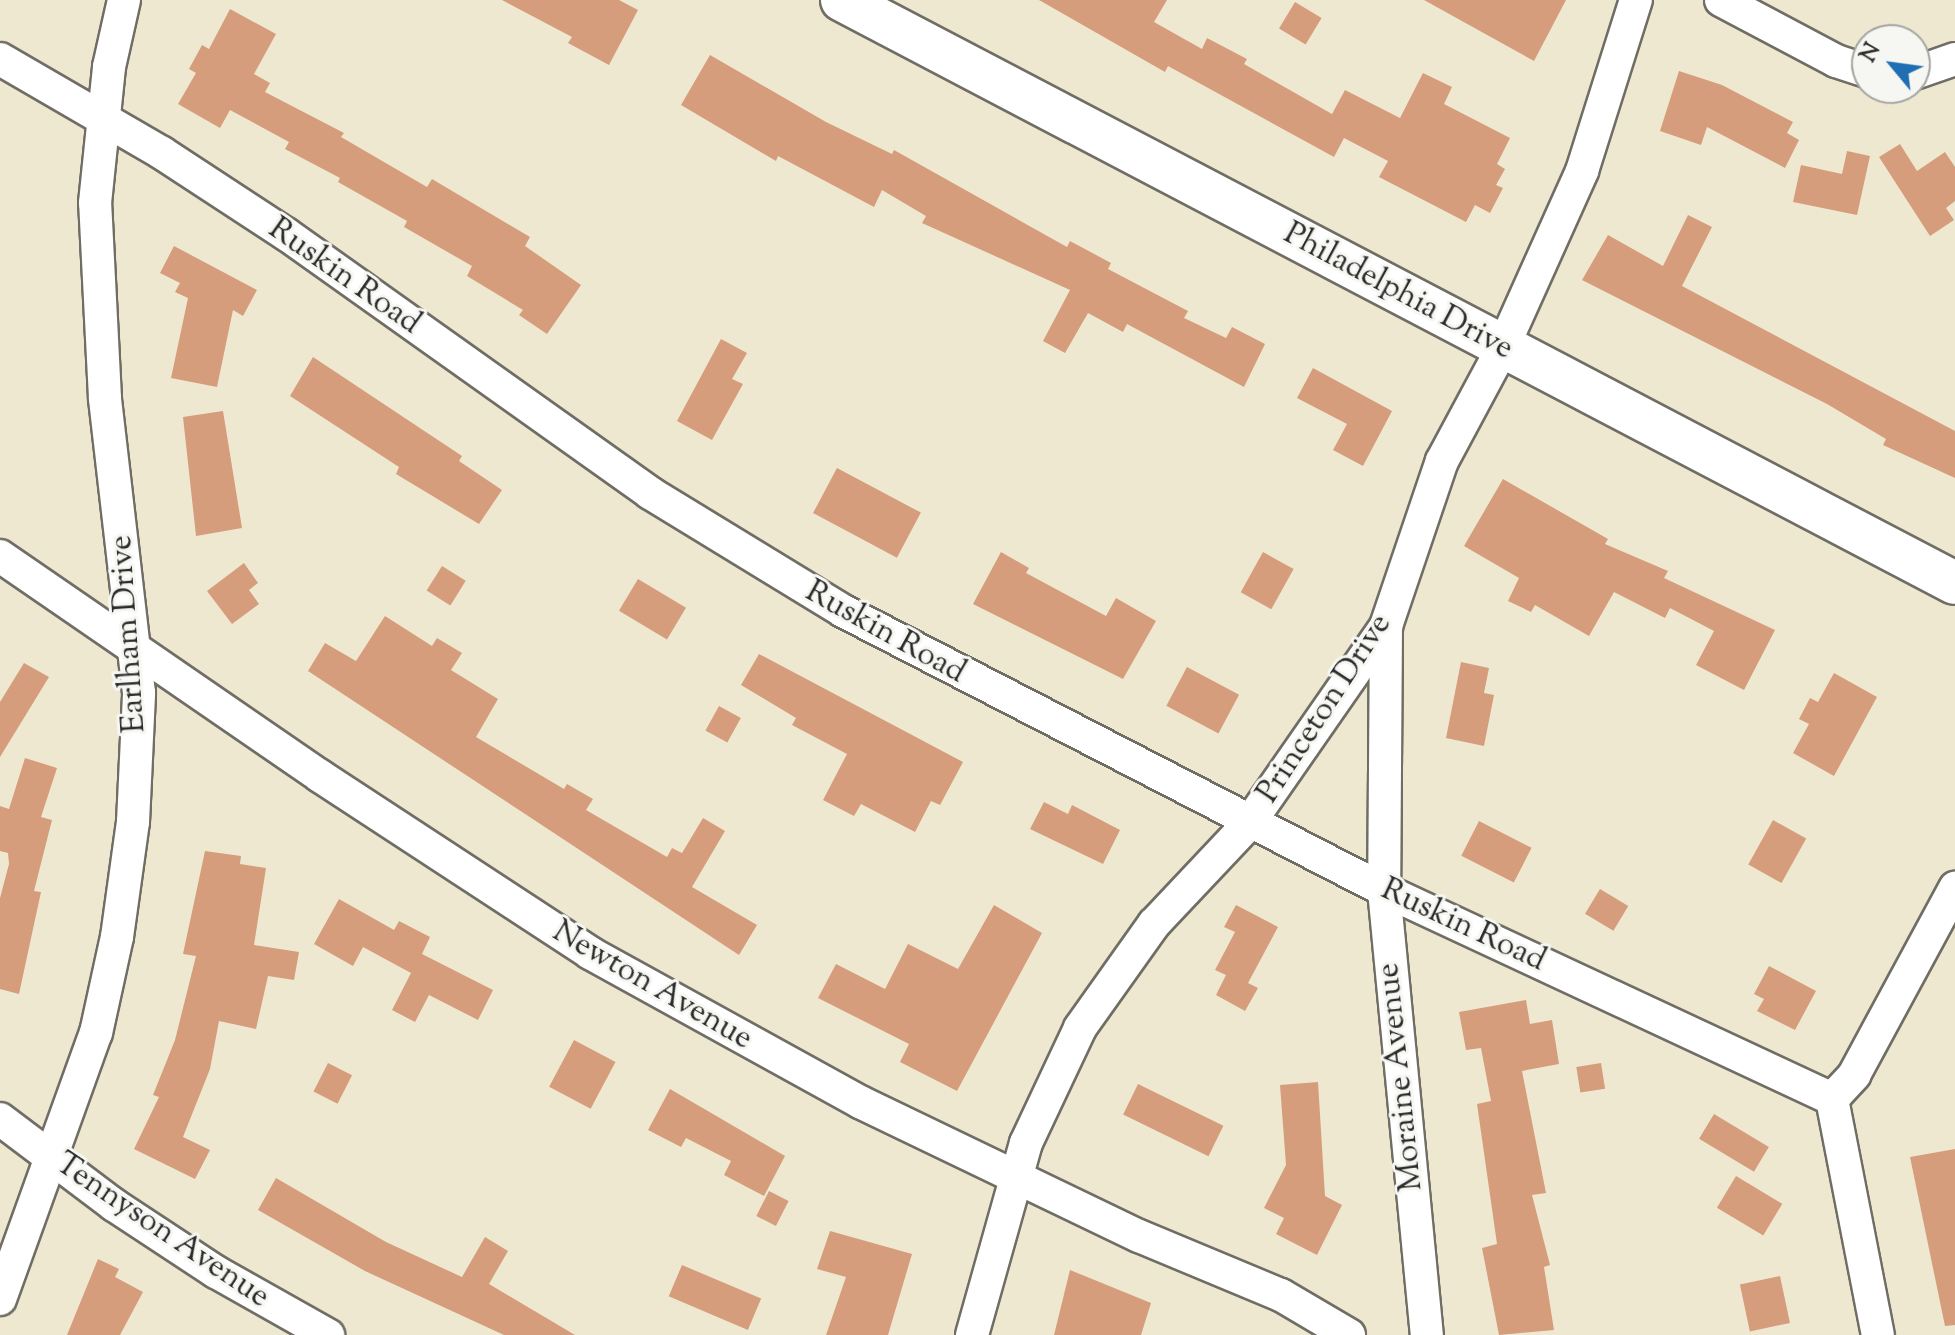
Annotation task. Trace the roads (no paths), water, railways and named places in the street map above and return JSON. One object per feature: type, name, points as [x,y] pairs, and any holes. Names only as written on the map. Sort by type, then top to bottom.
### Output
[{"type":"main road","name":"Philadelphia Drive","points":[[842,0],[1955,583]]},
{"type":"street","name":"Earlham Drive","points":[[0,1299],[54,1160],[96,1033],[117,937],[133,822],[139,693],[97,299],[95,203],[103,119],[124,0]]},
{"type":"street","name":"Princeton Drive","points":[[972,1335],[1016,1179],[1055,1077],[1106,986],[1154,924],[1250,822],[1386,626],[1442,461],[1503,347],[1582,171],[1636,0]]},
{"type":"street","points":[[1721,0],[1836,61],[1851,66]]},
{"type":"street","name":"Ruskin Road","points":[[0,59],[103,119],[286,234],[571,439],[746,553],[943,667],[1384,890],[1832,1099]]},
{"type":"street","points":[[1931,67],[1955,59]]},
{"type":"street","name":"Newton Avenue","points":[[0,556],[332,785],[590,953],[860,1102],[1016,1179],[1281,1295],[1349,1335]]},
{"type":"street","name":"Moraine Avenue","points":[[1386,626],[1384,890],[1427,1335]]},
{"type":"street","points":[[1878,1335],[1832,1099],[1854,1075],[1955,888]]},
{"type":"street","name":"Tennyson Avenue","points":[[0,1119],[216,1272],[328,1335]]}]
